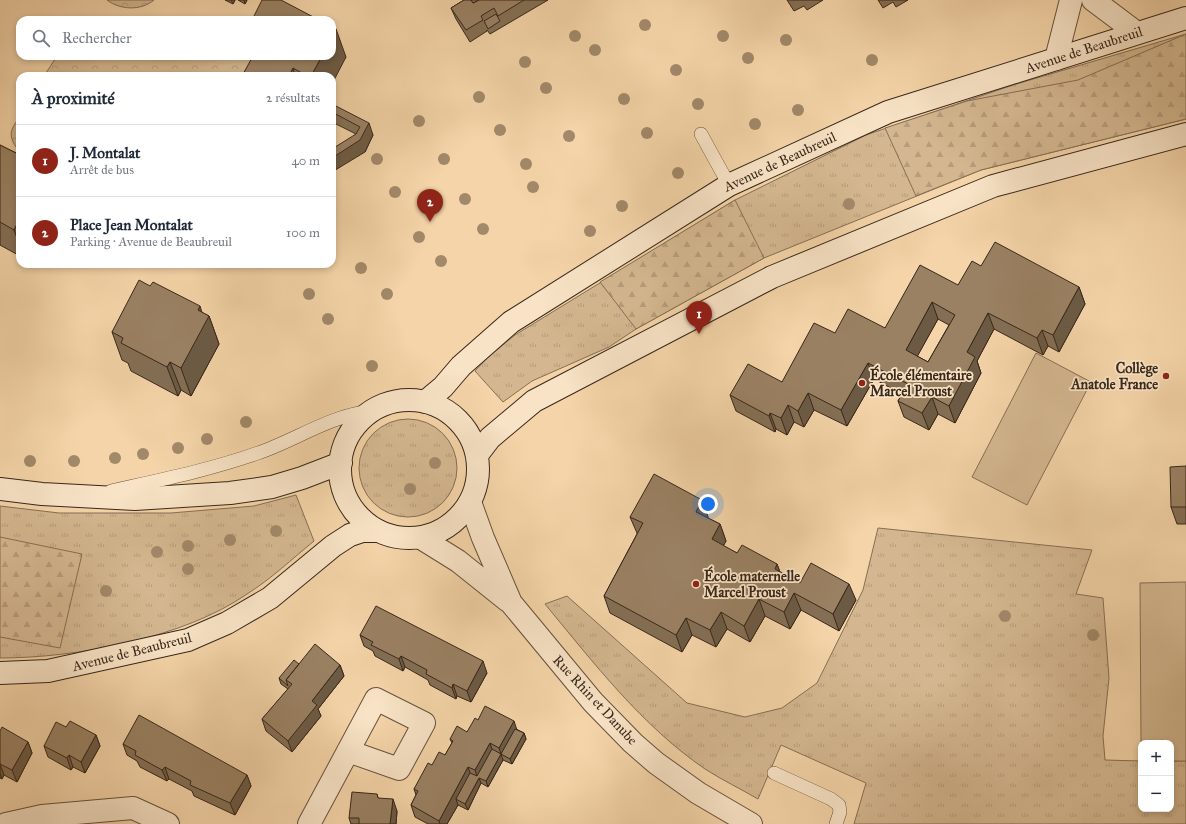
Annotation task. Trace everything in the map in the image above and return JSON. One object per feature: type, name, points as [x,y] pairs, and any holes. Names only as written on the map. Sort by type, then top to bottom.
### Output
[{"type":"main road","points":[[1056,59],[1071,0]]},
{"type":"main road","points":[[1093,0],[1137,33]]},
{"type":"main road","name":"Avenue de Beaubreuil","points":[[425,402],[443,387],[461,366],[511,322],[729,185],[888,112],[1186,18]]},
{"type":"main road","points":[[477,455],[490,438],[534,401],[772,277],[993,186],[1186,134]]},
{"type":"main road","name":"Avenue de Beaubreuil","points":[[0,672],[48,672],[188,640],[227,623],[270,598],[333,546],[350,535],[362,531],[377,531],[399,538],[421,538],[441,531],[458,518],[470,502],[478,479],[477,455],[470,437],[459,421],[443,409],[425,402],[407,400],[389,403],[372,411],[356,425],[345,443],[341,463],[341,483],[348,502],[361,519],[377,531]]},
{"type":"main road","points":[[0,489],[135,499],[230,493],[272,487],[302,478],[341,463]]},
{"type":"main road","name":"Rue Rhin et Danube","points":[[470,502],[483,538],[511,603]]},
{"type":"main road","name":"Rue Rhin et Danube","points":[[421,538],[458,561],[511,603],[593,702],[633,743],[698,793],[751,824]]},
{"type":"main road","points":[[309,824],[348,751]]},
{"type":"main road","points":[[6,824],[133,808],[168,824]]},
{"type":"lane","points":[[701,134],[729,185]]},
{"type":"lane","points":[[86,496],[204,471],[289,441],[342,416],[372,411]]},
{"type":"lane","points":[[774,773],[831,799],[839,805],[840,812],[836,824]]},
{"type":"green space","points":[[107,0],[154,0],[143,6],[130,8],[118,6]]},
{"type":"green space","points":[[1186,34],[1186,119],[981,170],[764,258],[636,329],[609,347],[532,381],[503,402],[475,371],[487,358],[515,335],[735,200],[866,135],[1013,85]]},
{"type":"green space","points":[[1186,34],[1186,119],[981,170],[916,196],[885,128],[967,101],[1078,80]]},
{"type":"green space","points":[[54,60],[252,60],[246,72],[47,72]]},
{"type":"green space","points":[[16,122],[16,147],[11,134]]},
{"type":"green space","points":[[735,200],[764,258],[636,329],[600,282]]},
{"type":"green space","points":[[1036,353],[1091,382],[1027,505],[972,477]]},
{"type":"green space","points":[[408,419],[427,422],[443,433],[454,449],[457,468],[454,487],[443,503],[427,514],[408,517],[389,514],[373,503],[362,487],[359,468],[362,449],[373,433],[389,422]]},
{"type":"green space","points":[[296,495],[314,541],[264,582],[221,609],[193,623],[161,634],[128,642],[62,654],[0,658],[0,506],[59,513],[171,513],[254,506]]},
{"type":"green space","points":[[878,528],[1092,550],[1076,594],[1103,598],[1109,678],[1103,736],[1105,760],[1138,761],[1138,812],[1174,812],[1174,761],[1186,761],[1186,824],[854,824],[866,783],[781,745],[758,799],[705,769],[660,733],[619,692],[545,604],[567,596],[687,703],[745,717],[782,708],[817,683],[863,590]]},
{"type":"green space","points":[[0,537],[82,554],[60,648],[0,637]]},
{"type":"green space","points":[[1186,582],[1186,761],[1174,761],[1174,740],[1141,740],[1140,583]]},
{"type":"building","points":[[262,0],[281,0],[311,16],[254,16]]},
{"type":"building","points":[[464,0],[471,0],[473,3],[479,0],[524,0],[498,16],[494,8],[481,16],[483,20],[466,30],[451,8]]},
{"type":"building","points":[[471,0],[479,0],[473,3]]},
{"type":"building","points":[[496,14],[500,21],[488,29],[484,21]]},
{"type":"building","points":[[251,60],[320,60],[313,72],[300,72],[293,68],[291,72],[244,72]]},
{"type":"building","points":[[336,106],[369,123],[360,140],[336,155],[336,146],[356,134],[360,127],[336,114]]},
{"type":"building","points":[[0,145],[16,153],[16,226],[14,230],[0,222]]},
{"type":"building","points":[[995,242],[1079,287],[1053,335],[1042,330],[1037,338],[988,313],[967,352],[975,357],[949,406],[932,397],[922,413],[898,401],[908,384],[868,363],[841,410],[808,393],[798,411],[788,405],[781,418],[770,413],[769,416],[730,395],[748,364],[782,382],[814,323],[835,333],[848,309],[885,328],[920,265],[958,285],[972,261],[981,266]],"holes":[[[932,302],[955,315],[928,362],[906,350]]]},
{"type":"building","points":[[139,280],[150,286],[153,282],[200,306],[198,310],[209,316],[181,368],[170,362],[167,367],[121,343],[123,338],[112,332]]},
{"type":"building","points":[[1186,466],[1186,507],[1171,507],[1170,467]]},
{"type":"building","points":[[654,474],[702,500],[696,512],[720,524],[712,539],[737,553],[742,545],[777,564],[775,569],[800,583],[811,563],[849,584],[833,614],[794,593],[784,612],[759,599],[744,626],[721,612],[710,630],[686,618],[676,635],[604,596],[643,523],[630,517]]},
{"type":"building","points":[[376,606],[483,661],[467,691],[453,684],[452,688],[426,674],[427,670],[401,656],[399,659],[371,645],[373,642],[360,635]]},
{"type":"building","points":[[315,644],[340,665],[312,701],[317,705],[288,741],[262,719],[292,684],[286,680]]},
{"type":"building","points":[[294,660],[299,664],[286,680],[288,686],[279,678]]},
{"type":"building","points":[[485,706],[514,721],[499,748],[490,743],[475,770],[468,767],[439,821],[411,805],[418,791],[414,789],[428,763],[432,765],[439,752],[445,755],[453,741],[450,739],[457,726],[467,732],[475,718],[478,720]]},
{"type":"building","points":[[139,715],[247,775],[230,803],[190,785],[191,781],[165,767],[162,770],[135,755],[136,751],[123,744]]},
{"type":"building","points":[[70,721],[96,735],[81,762],[69,755],[67,758],[44,746],[56,722],[66,727]]},
{"type":"building","points":[[2,727],[28,742],[12,770],[0,764],[0,731]]},
{"type":"building","points":[[515,729],[524,733],[510,759],[501,754]]},
{"type":"building","points":[[492,749],[501,754],[486,781],[479,778],[465,804],[456,799],[470,773],[477,776]]},
{"type":"building","points":[[352,792],[377,794],[378,798],[393,799],[390,824],[359,824],[359,818],[349,818]]},
{"type":"place","name":"Place Jean Montalat","points":[[430,222]]},
{"type":"place","name":"J. Montalat","points":[[699,334]]},
{"type":"place","name":"Collège Anatole France","points":[[1166,376]]},
{"type":"place","name":"École élémentaire Marcel Proust","points":[[862,383]]},
{"type":"place","name":"École maternelle Marcel Proust","points":[[696,584]]}]
